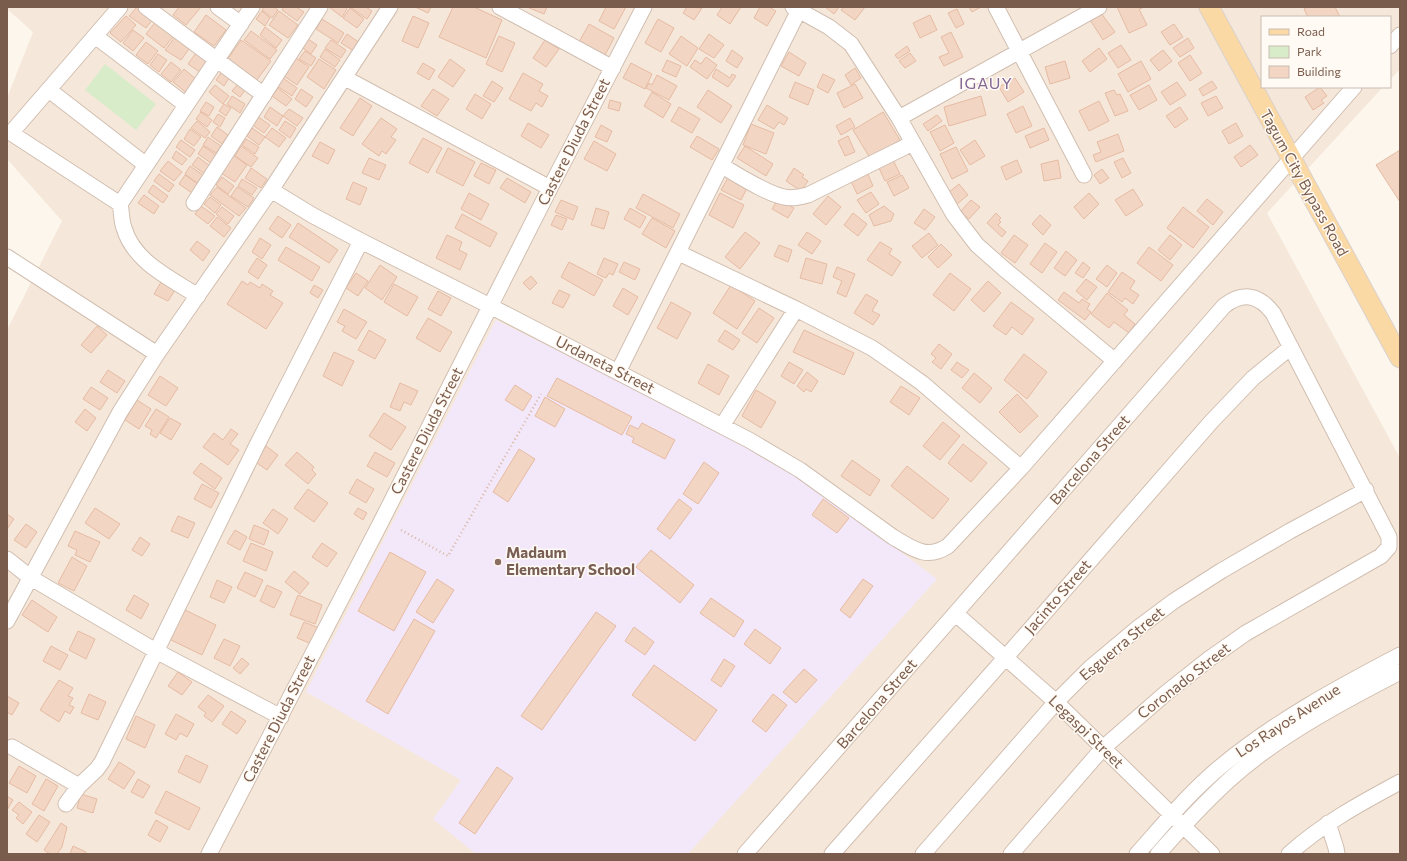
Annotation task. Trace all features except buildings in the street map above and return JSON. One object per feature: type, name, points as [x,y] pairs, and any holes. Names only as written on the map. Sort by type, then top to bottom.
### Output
[{"type":"main road","name":"Tagum City Bypass Road","points":[[1209,7],[1400,358]]},
{"type":"street","points":[[120,7],[12,133],[120,204]]},
{"type":"street","points":[[146,7],[264,95]]},
{"type":"street","points":[[218,7],[241,24]]},
{"type":"street","points":[[198,296],[157,270],[145,261],[135,250],[123,228],[120,204],[252,7]]},
{"type":"street","points":[[194,203],[320,7]]},
{"type":"street","points":[[7,620],[31,578],[104,440],[157,354],[271,190],[390,7]]},
{"type":"street","points":[[500,7],[613,68]]},
{"type":"street","name":"Castere Diuda Street","points":[[209,854],[281,717],[550,188],[644,7]]},
{"type":"street","points":[[996,7],[1084,175]]},
{"type":"street","points":[[899,118],[1099,7]]},
{"type":"street","points":[[618,372],[722,166],[796,9],[829,27],[851,44],[899,118],[954,215],[977,245],[1115,361]]},
{"type":"street","points":[[1391,45],[1400,35]]},
{"type":"street","points":[[95,36],[186,105]]},
{"type":"street","points":[[345,78],[550,188]]},
{"type":"street","points":[[679,253],[859,341],[922,383],[1021,468],[1290,158],[1353,88]]},
{"type":"street","points":[[49,90],[146,165]]},
{"type":"street","points":[[722,166],[775,195],[785,198],[797,198],[913,143]]},
{"type":"street","name":"Urdaneta Street","points":[[271,190],[312,215],[361,241],[618,372],[776,455],[800,470],[906,545],[929,554],[939,552],[948,546],[1021,468]]},
{"type":"street","points":[[66,804],[79,786],[97,769],[102,762],[257,445],[361,241]]},
{"type":"street","points":[[7,257],[157,354]]},
{"type":"street","name":"Barcelona Street","points":[[745,854],[1219,312],[1232,300],[1242,296],[1251,297],[1260,300],[1268,306],[1273,313],[1366,490],[1389,537],[1389,547]]},
{"type":"street","points":[[722,426],[796,309]]},
{"type":"street","name":"Jacinto Street","points":[[832,854],[1234,398],[1253,378],[1291,347]]},
{"type":"street","name":"Esguerra Street","points":[[923,854],[1056,702],[1090,668],[1139,627],[1174,600],[1221,571],[1290,531],[1366,490]]},
{"type":"street","name":"Coronado Street","points":[[1011,854],[1103,748],[1166,693],[1246,633],[1374,560],[1389,547]]},
{"type":"street","points":[[7,559],[31,578],[156,651],[281,717]]},
{"type":"street","name":"Legaspi Street","points":[[956,614],[1056,702],[1212,854]]},
{"type":"street","name":"Los Rayos Avenue","points":[[1137,854],[1172,815],[1218,769],[1256,738],[1325,695],[1400,655]]},
{"type":"street","name":"Los Rayos Avenue","points":[[1158,854],[1228,780],[1266,751],[1332,709],[1400,672]]},
{"type":"street","points":[[12,747],[79,786]]},
{"type":"street","points":[[1289,854],[1328,824],[1400,782]]},
{"type":"street","points":[[1328,824],[1337,854]]},
{"type":"path","points":[[401,530],[448,556],[541,394]]},
{"type":"shaded area","points":[[7,7],[1400,7],[1400,69],[1391,79],[1391,16],[1261,16],[1261,88],[1382,88],[1267,213],[1400,458],[1400,854],[7,854],[7,330],[62,221],[7,159],[7,98],[33,32],[7,9]]},
{"type":"shaded area","points":[[496,320],[722,432],[773,461],[841,507],[937,579],[688,854],[476,854],[433,819],[461,780],[306,692]]},
{"type":"green space","points":[[105,64],[156,104],[136,130],[85,90]]},
{"type":"place","name":"Madaum Elementary School","points":[[498,562]]},
{"type":"district","name":"IGAUY","points":[[986,83]]}]
